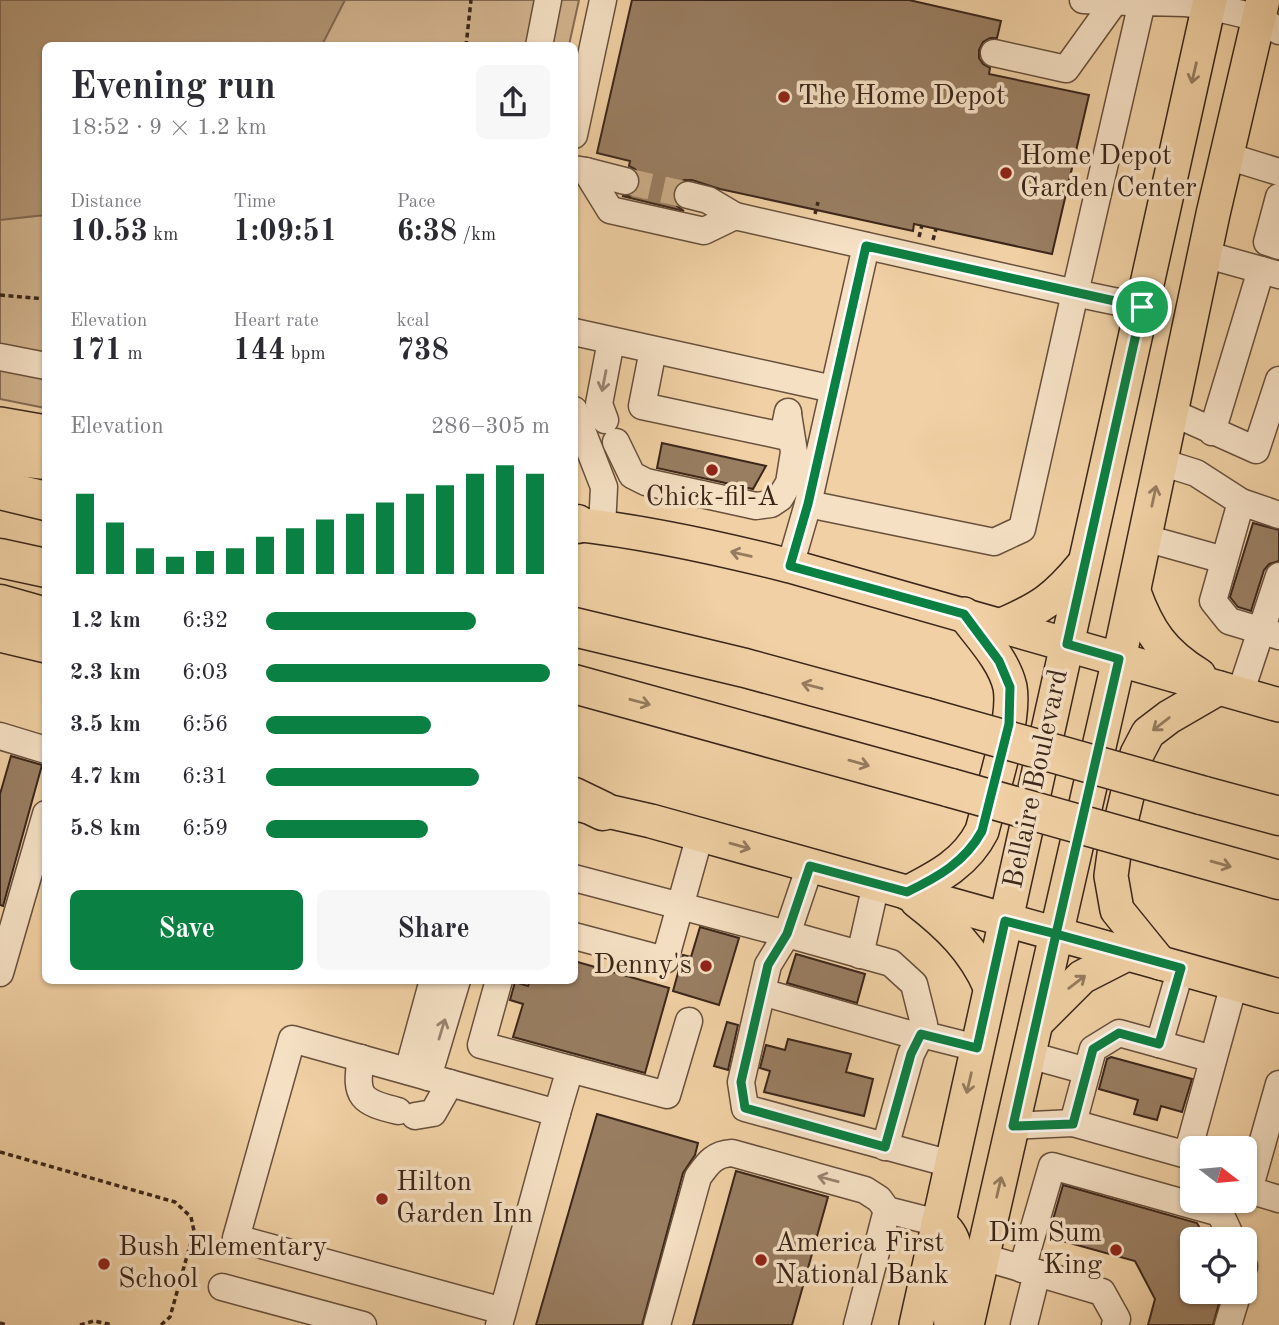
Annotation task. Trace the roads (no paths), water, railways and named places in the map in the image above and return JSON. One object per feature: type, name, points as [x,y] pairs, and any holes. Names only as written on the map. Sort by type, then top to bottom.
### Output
[{"type":"highway","points":[[0,455],[42,460]]},
{"type":"highway","points":[[0,490],[42,500]]},
{"type":"highway","points":[[0,558],[42,567]]},
{"type":"highway","points":[[0,604],[42,616]]},
{"type":"highway","points":[[578,628],[745,668],[1279,816]]},
{"type":"highway","points":[[578,685],[1279,880]]},
{"type":"main road","name":"Bellaire Boulevard","points":[[916,1325],[1210,3]]},
{"type":"main road","name":"Bellaire Boulevard","points":[[967,1325],[1134,592],[1204,254],[1227,156],[1270,15]]},
{"type":"main road","points":[[0,424],[42,431]]},
{"type":"main road","points":[[582,525],[735,552],[790,566],[1279,705]]},
{"type":"main road","points":[[1002,625],[1047,603],[1085,563]]},
{"type":"main road","points":[[1134,592],[1142,614],[1159,643],[1179,663],[1229,691]]},
{"type":"main road","points":[[892,888],[937,877],[959,862],[974,846],[982,831],[1009,724],[1010,687],[999,661],[964,614]]},
{"type":"main road","points":[[0,635],[42,645]]},
{"type":"main road","points":[[1170,966],[1117,910],[1111,876],[1115,847],[1137,754],[1148,733],[1169,717],[1229,691]]},
{"type":"main road","points":[[584,804],[1279,996]]},
{"type":"main road","points":[[892,888],[947,925],[959,937],[982,969],[990,987]]},
{"type":"main road","points":[[1036,1022],[1082,977],[1127,954]]},
{"type":"main road","points":[[939,1223],[945,1227],[956,1247],[950,1295],[951,1325]]},
{"type":"street","points":[[540,42],[548,0]]},
{"type":"street","points":[[578,116],[603,0]]},
{"type":"street","points":[[1083,0],[1210,3],[1270,15]]},
{"type":"street","points":[[994,53],[1066,69],[1115,1]]},
{"type":"street","points":[[808,504],[994,542],[1022,529],[1142,2]]},
{"type":"street","points":[[1227,156],[1279,172]]},
{"type":"street","points":[[580,170],[625,181]]},
{"type":"street","points":[[580,170],[610,210],[705,230],[735,216]]},
{"type":"street","points":[[688,195],[708,200],[735,216],[1142,307]]},
{"type":"street","points":[[1273,244],[1279,197]]},
{"type":"street","points":[[790,566],[808,504],[866,246]]},
{"type":"street","points":[[1204,254],[1270,273],[1212,432]]},
{"type":"street","points":[[578,333],[832,389]]},
{"type":"street","points":[[611,341],[599,404],[632,475],[646,482],[756,506],[771,504],[780,498],[789,483],[794,452],[788,414]]},
{"type":"street","points":[[653,350],[642,406],[783,436],[794,382]]},
{"type":"street","points":[[0,357],[42,365]]},
{"type":"street","points":[[1171,412],[1268,454],[1279,380]]},
{"type":"street","points":[[578,420],[604,487],[582,525]]},
{"type":"street","points":[[1161,462],[1196,472],[1241,502],[1279,515]]},
{"type":"street","points":[[1241,502],[1213,601],[1229,621],[1270,633]]},
{"type":"street","points":[[1145,538],[1224,560]]},
{"type":"street","points":[[1229,691],[1270,633],[1279,576]]},
{"type":"street","points":[[0,736],[42,749]]},
{"type":"street","points":[[0,973],[42,828]]},
{"type":"street","points":[[578,937],[665,960],[700,835]]},
{"type":"street","points":[[810,866],[787,934],[768,965],[741,1082],[745,1108],[951,1164]]},
{"type":"street","points":[[578,879],[891,963],[914,984],[924,1024],[873,1143]]},
{"type":"street","points":[[860,955],[892,888]]},
{"type":"street","points":[[1159,1044],[1170,966]]},
{"type":"street","points":[[361,1058],[358,1078],[362,1096],[372,1105],[407,1114],[433,1113],[429,1077],[433,984]]},
{"type":"street","points":[[429,1077],[456,984]]},
{"type":"street","points":[[498,984],[481,1045],[667,1096],[689,1021]]},
{"type":"street","points":[[1013,1126],[1073,1124],[1187,1155],[1234,984]]},
{"type":"street","points":[[762,992],[906,1033],[921,1034],[977,1048]]},
{"type":"street","points":[[1073,1124],[1093,1049],[1119,1033],[1213,1059]]},
{"type":"street","points":[[557,1114],[292,1039],[236,1238],[501,1318],[570,1069]]},
{"type":"street","points":[[1029,1055],[1087,1071]]},
{"type":"street","points":[[1279,1084],[1249,1190],[1279,1199]]},
{"type":"street","points":[[657,1325],[698,1177],[711,1159],[721,1154],[732,1153],[865,1190],[887,1210],[939,1223]]},
{"type":"street","points":[[1024,1325],[1030,1271],[1052,1166],[1220,1213],[1226,1227]]},
{"type":"street","points":[[857,1325],[887,1210]]},
{"type":"street","points":[[983,1258],[1102,1292],[1117,1318],[1115,1325]]},
{"type":"street","points":[[222,1287],[363,1325]]},
{"type":"street","points":[[1228,1325],[1234,1304]]},
{"type":"tunnel","points":[[625,181],[688,195]]},
{"type":"place","name":"The Home Depot","points":[[784,97]]},
{"type":"place","name":"Home Depot Garden Center","points":[[1006,173]]},
{"type":"place","name":"Chick-fil-A","points":[[712,470]]},
{"type":"place","name":"Denny's","points":[[706,966]]},
{"type":"place","name":"Hilton Garden Inn","points":[[382,1199]]},
{"type":"place","name":"Dim Sum King","points":[[1116,1250]]},
{"type":"place","name":"America First National Bank","points":[[761,1260]]},
{"type":"place","name":"Bush Elementary School","points":[[104,1264]]}]
